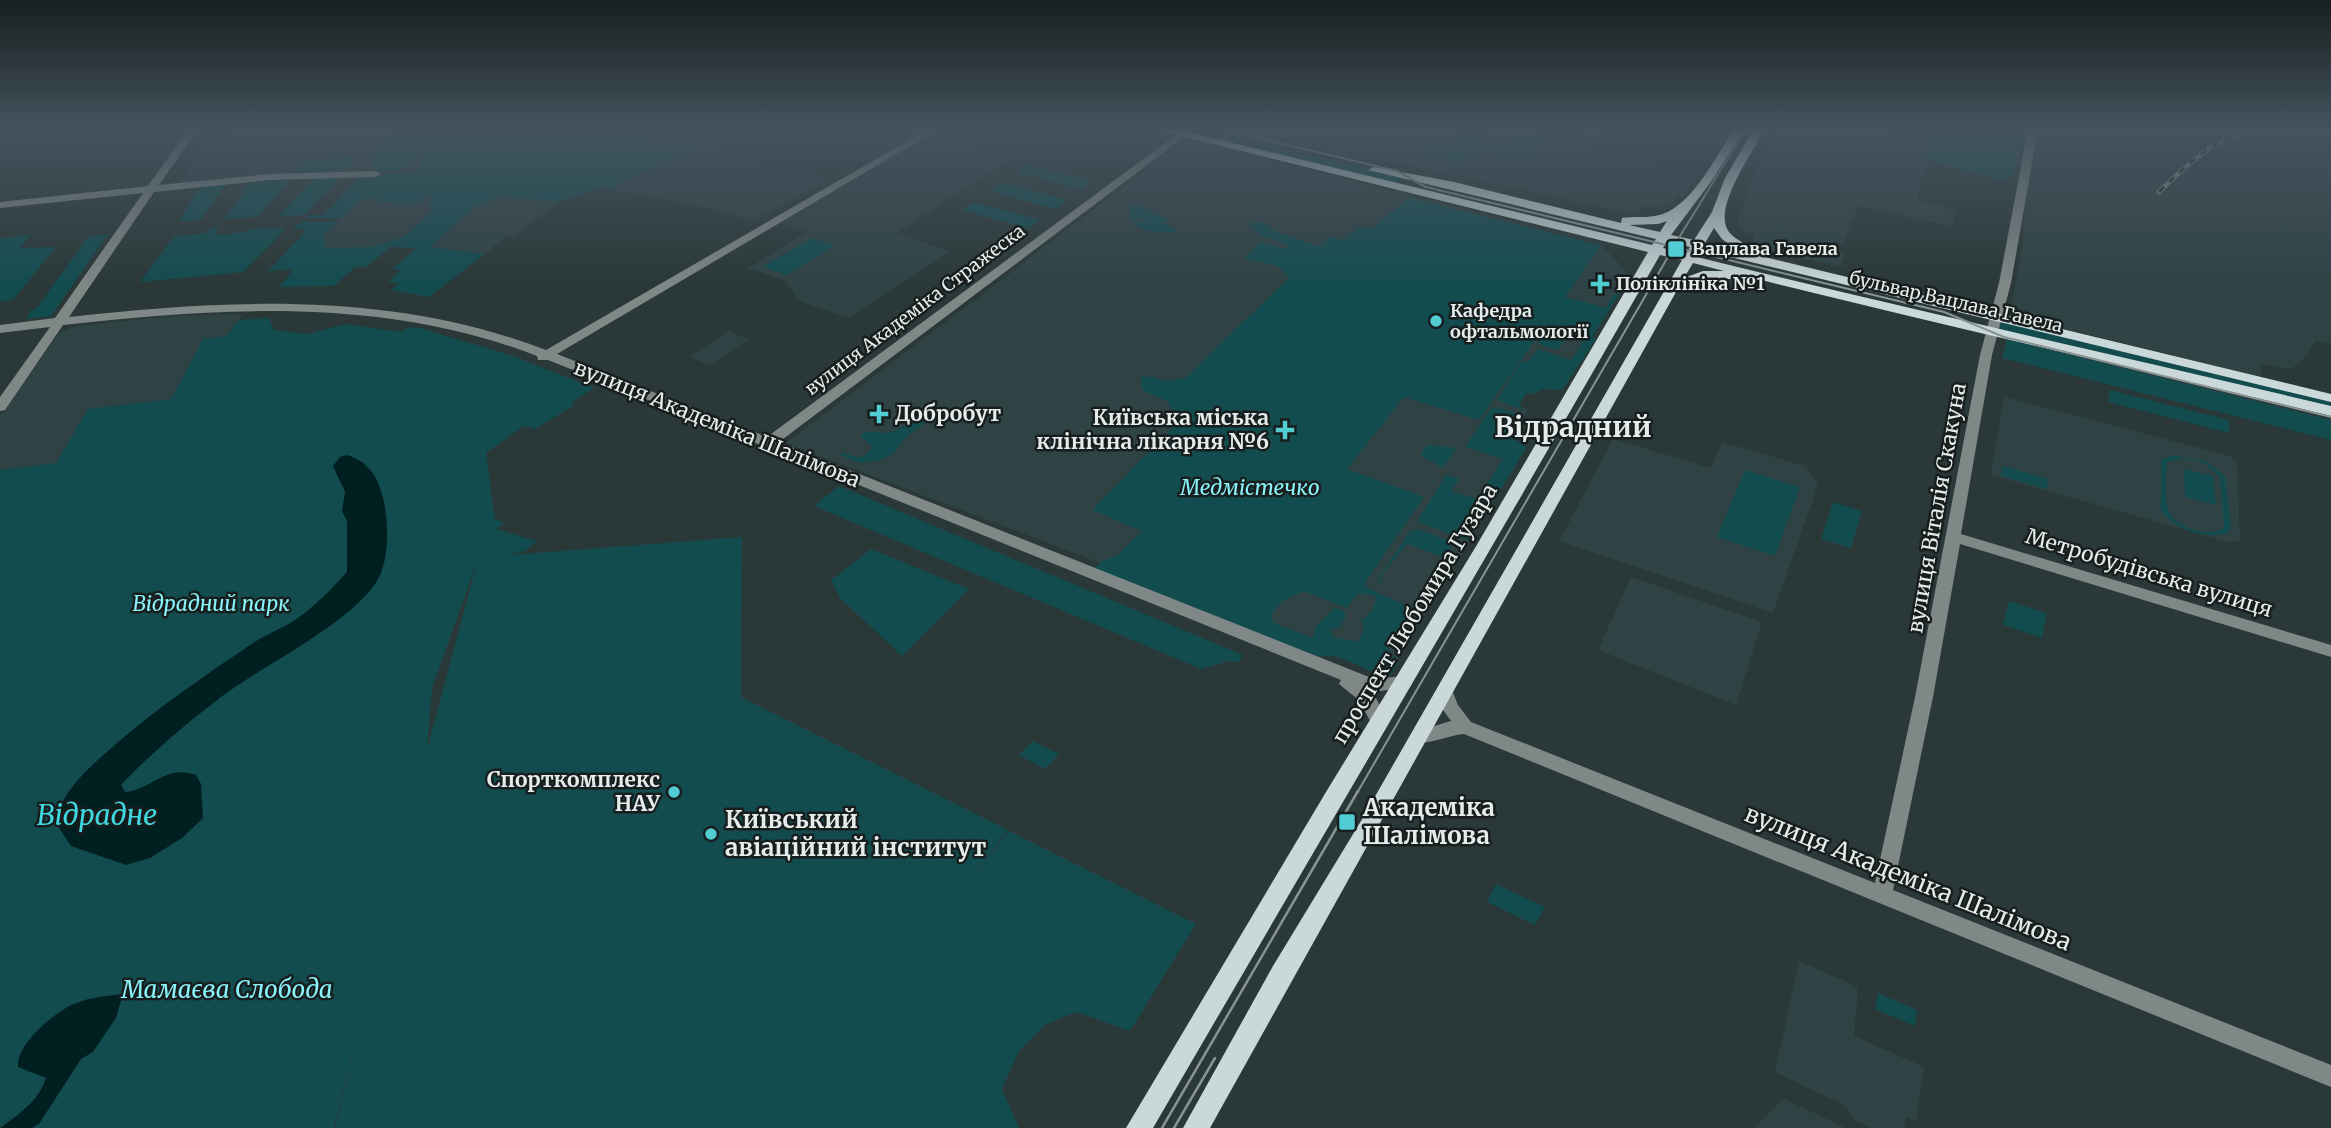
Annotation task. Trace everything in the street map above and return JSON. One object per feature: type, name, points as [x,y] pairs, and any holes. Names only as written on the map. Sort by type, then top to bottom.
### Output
[{"type":"main road","name":"бульвар Вацлава Гавела","points":[[1374,182],[1454,202],[1511,207]]},
{"type":"main road","points":[[1399,182],[1405,190]]},
{"type":"main road","name":"бульвар Вацлава Гавела","points":[[1433,182],[1454,186],[1511,207],[1830,284],[1951,306],[1994,324],[2331,411]]},
{"type":"main road","name":"проспект Любомира Гузара","points":[[1139,1128],[1611,333],[1671,224],[1686,208],[1704,182]]},
{"type":"main road","points":[[1196,1128],[1281,974],[1446,693],[1671,289],[1718,212],[1730,182]]},
{"type":"main road","points":[[1454,186],[1632,221],[1658,220],[1686,208]]},
{"type":"main road","points":[[1454,202],[1618,246],[1633,255],[1641,265],[1638,281]]},
{"type":"main road","points":[[1718,212],[1717,222],[1724,234],[1747,250],[1951,306]]},
{"type":"main road","points":[[1671,289],[1703,275],[1736,275],[1928,318]]},
{"type":"main road","name":"бульвар Вацлава Гавела","points":[[1830,284],[1928,318],[1994,324],[2331,398]]},
{"type":"street","points":[[0,407],[156,182]]},
{"type":"street","points":[[0,205],[220,182]]},
{"type":"street","points":[[544,356],[844,182]]},
{"type":"street","name":"вулиця Академіка Стражеска","points":[[765,445],[1119,182]]},
{"type":"street","name":"вулиця Віталія Скакуна","points":[[1882,895],[2023,182]]},
{"type":"street","name":"вулиця Академіка Шалімова","points":[[0,330],[200,308],[266,307],[349,310],[446,324],[484,333],[1363,683],[1379,686],[1404,682]]},
{"type":"street","name":"вулиця Академіка Шалімова","points":[[765,445],[1342,681],[1367,697],[1379,722]]},
{"type":"street","name":"Метробудівська вулиця","points":[[1955,537],[2331,651]]},
{"type":"street","points":[[1446,693],[1450,707],[1465,727]]},
{"type":"street","points":[[1420,737],[1448,728],[1465,727]]},
{"type":"street","name":"вулиця Академіка Шалімова","points":[[1465,727],[2331,1076]]},
{"type":"shaded area","points":[[623,182],[823,182],[754,221],[703,207],[610,189]]},
{"type":"shaded area","points":[[851,182],[976,182],[896,233],[950,251],[852,317],[798,301],[785,281],[748,268],[807,232],[780,223]]},
{"type":"shaded area","name":"Київська міська клінічна лікарня №6","points":[[1130,182],[1351,182],[1601,245],[1631,276],[1592,337],[1596,339],[1562,390],[1544,389],[1532,394],[1526,393],[1519,406],[1528,409],[1524,417],[1514,414],[1507,426],[1512,428],[1513,439],[1527,447],[1389,673],[786,443]]},
{"type":"shaded area","points":[[1484,182],[1693,182],[1682,197],[1677,196],[1669,207],[1642,207],[1636,215]]},
{"type":"shaded area","points":[[1751,182],[1921,182],[1917,200],[1957,210],[1951,226],[1858,206],[1843,243],[1836,242],[1833,249],[1845,254],[1841,267],[1750,246],[1755,235],[1744,232],[1739,227],[1739,217]]},
{"type":"shaded area","points":[[2029,182],[2331,182],[2331,343],[2315,341],[2307,355],[2292,369],[2261,364],[2261,377],[2009,315],[2023,246]]},
{"type":"shaded area","points":[[367,193],[430,194],[432,212],[404,237],[371,247],[324,248],[324,235]]},
{"type":"shaded area","points":[[501,196],[560,202],[515,236],[506,236],[485,254],[430,248],[473,208]]},
{"type":"shaded area","points":[[243,315],[171,399],[88,409],[56,463],[0,470],[0,416],[59,333],[76,326],[171,316]]},
{"type":"shaded area","points":[[728,331],[749,339],[710,365],[689,357]]},
{"type":"shaded area","points":[[2004,397],[2230,456],[2237,462],[2240,541],[2229,542],[1991,475]]},
{"type":"shaded area","points":[[1613,439],[1711,468],[1722,442],[1805,466],[1818,485],[1773,613],[1559,541]]},
{"type":"shaded area","points":[[1631,577],[1762,622],[1736,705],[1598,650]]},
{"type":"shaded area","points":[[1799,961],[1858,987],[1854,1036],[1924,1067],[1916,1121],[1906,1116],[1904,1128],[1871,1128],[1856,1121],[1844,1105],[1775,1072]]},
{"type":"shaded area","points":[[1784,1099],[1846,1128],[1754,1128]]},
{"type":"green space","points":[[289,182],[257,217],[224,219],[250,183]]},
{"type":"green space","points":[[311,182],[336,182],[304,215],[279,216]]},
{"type":"green space","points":[[355,182],[623,182],[610,189],[601,187],[560,202],[501,196],[473,208],[430,247],[485,254],[429,297],[391,290],[399,283],[388,282],[401,270],[392,269],[416,248],[391,247],[366,267],[355,267],[334,286],[279,287],[292,272],[291,269],[251,273],[268,271],[307,230],[292,229],[301,222],[337,222],[324,235],[325,248],[371,247],[404,237],[432,212],[429,194],[419,203],[376,202],[379,198],[361,199],[340,219],[306,218],[308,215],[323,215]]},
{"type":"green space","points":[[1053,182],[1091,182],[1081,189]]},
{"type":"green space","points":[[1002,183],[1067,200],[1056,209],[991,191]]},
{"type":"green space","points":[[225,185],[201,220],[178,222],[200,187]]},
{"type":"green space","name":"Медмістечко","points":[[1408,198],[1601,245],[1565,297],[1606,308],[1614,294],[1619,295],[1592,337],[1596,339],[1562,390],[1544,389],[1532,394],[1526,393],[1519,406],[1527,411],[1497,400],[1520,363],[1530,360],[1538,349],[1571,360],[1585,339],[1569,334],[1558,350],[1541,345],[1537,338],[1554,313],[1479,420],[1404,397],[1347,469],[1424,497],[1364,584],[1413,609],[1388,649],[1398,664],[1390,675],[1372,672],[1337,657],[1319,657],[1094,569],[1100,562],[1119,554],[1142,531],[1092,510],[1178,422],[1167,401],[1143,391],[1140,377],[1166,381],[1185,378],[1289,278],[1280,268],[1245,258],[1260,242],[1286,249],[1289,245],[1260,235],[1249,224],[1259,221],[1275,231],[1320,247],[1330,237],[1344,240],[1360,226],[1372,229]],"holes":[[[1303,591],[1347,608],[1357,594],[1377,597],[1372,611],[1361,621],[1364,626],[1359,642],[1334,637],[1330,630],[1340,627],[1346,616],[1343,610],[1334,608],[1316,626],[1313,638],[1276,624],[1270,616],[1282,602]]]},
{"type":"green space","points":[[974,202],[1040,220],[1028,228],[962,210]]},
{"type":"green space","points":[[1135,205],[1168,219],[1163,224],[1175,228],[1175,232],[1153,232],[1138,227],[1134,223],[1149,219],[1131,219],[1129,206]]},
{"type":"green space","points":[[211,227],[219,228],[215,235],[246,232],[248,229],[287,228],[243,272],[140,282],[174,236],[207,233]]},
{"type":"green space","points":[[108,234],[51,316],[26,319],[88,237]]},
{"type":"green space","points":[[31,235],[20,248],[56,247],[13,300],[0,301],[0,238]]},
{"type":"green space","points":[[812,238],[835,246],[786,275],[763,267]]},
{"type":"green space","points":[[269,318],[274,330],[307,334],[345,324],[401,332],[409,327],[420,328],[513,356],[594,388],[571,403],[575,405],[535,429],[524,426],[486,453],[495,519],[504,523],[496,529],[537,541],[525,551],[507,555],[742,537],[741,697],[1008,830],[967,884],[1009,831],[1196,924],[1130,1031],[1076,1012],[1045,1025],[1019,1051],[1002,1089],[1019,1128],[335,1128],[361,1018],[334,1128],[0,1128],[0,470],[56,463],[88,409],[171,399],[203,339],[226,336],[239,320]],"holes":[[[477,562],[427,749],[432,688]]]},
{"type":"green space","points":[[2001,321],[2331,400],[2331,408],[1999,329]]},
{"type":"green space","points":[[2007,339],[2331,420],[2331,440],[2002,358]]},
{"type":"green space","points":[[2109,390],[2229,420],[2229,433],[2108,402]]},
{"type":"green space","points":[[1498,408],[1525,415],[1514,414],[1507,426],[1512,428],[1513,439],[1527,447],[1469,540],[1417,522],[1446,475],[1459,479],[1451,491],[1477,499],[1503,459],[1465,447],[1490,409]]},
{"type":"green space","points":[[926,411],[934,411],[937,418],[927,421],[903,440],[893,454],[880,460],[860,463],[841,455],[842,452],[859,458],[868,453],[872,446],[860,436],[870,432],[891,432]]},
{"type":"green space","points":[[1431,445],[1456,448],[1443,468],[1421,455],[1425,447]]},
{"type":"green space","points":[[2173,455],[2207,462],[2225,476],[2231,527],[2227,533],[2209,535],[2191,532],[2167,517],[2161,510],[2161,460]],"holes":[[[2183,458],[2206,464],[2220,477],[2224,527],[2211,532],[2195,530],[2179,523],[2169,512],[2166,495],[2167,462]]]},
{"type":"green space","points":[[2003,466],[2048,479],[2047,489],[2001,476]]},
{"type":"green space","points":[[2184,469],[2213,476],[2216,505],[2185,497]]},
{"type":"green space","points":[[1745,470],[1800,487],[1775,556],[1717,537]]},
{"type":"green space","points":[[839,486],[1243,655],[1239,662],[1229,661],[1201,669],[814,506]]},
{"type":"green space","points":[[1833,502],[1862,511],[1851,548],[1821,539]]},
{"type":"green space","points":[[1418,529],[1453,543],[1445,558],[1407,544],[1384,572],[1379,583],[1377,581],[1410,531]]},
{"type":"green space","points":[[871,549],[969,589],[902,656],[840,598],[831,580]]},
{"type":"green space","points":[[2009,601],[2047,613],[2042,638],[2003,625]]},
{"type":"green space","points":[[1033,741],[1059,754],[1045,769],[1019,755]]},
{"type":"green space","points":[[1496,884],[1545,907],[1535,925],[1487,902]]},
{"type":"green space","points":[[1878,993],[1917,1010],[1915,1026],[1875,1009]]},
{"type":"water","name":"Відрадне","points":[[347,455],[362,462],[372,472],[384,502],[386,553],[382,570],[373,587],[335,622],[208,707],[121,785],[125,792],[143,787],[167,775],[185,772],[196,775],[201,784],[203,818],[182,838],[150,858],[126,865],[71,846],[54,820],[66,797],[89,769],[117,743],[182,692],[255,642],[300,617],[347,572],[347,521],[342,511],[345,492],[333,466],[340,457]]},
{"type":"water","points":[[123,994],[116,1018],[93,1052],[81,1059],[39,1124],[32,1128],[0,1128],[33,1101],[43,1086],[46,1078],[18,1067],[23,1049],[38,1030],[74,1004],[92,998]]},
{"type":"tram line","points":[[1416,182],[1426,187],[1674,247]]},
{"type":"tram line","points":[[1674,247],[1713,182]]},
{"type":"tram line","points":[[1357,793],[1674,247]]},
{"type":"tram line","points":[[1674,247],[1944,312],[2004,337],[2331,417]]},
{"type":"tram line","points":[[1162,1128],[1358,791]]},
{"type":"tram line","points":[[1174,1128],[1215,1058]]},
{"type":"railway","points":[[2159,192],[2170,182]]},
{"type":"place","name":"Вацлава Гавела","points":[[1676,249]]},
{"type":"place","name":"Поліклініка №1","points":[[1600,284]]},
{"type":"place","name":"Кафедра офтальмології","points":[[1436,321]]},
{"type":"place","name":"Добробут","points":[[879,414]]},
{"type":"place","name":"Київська міська клінічна лікарня №6","points":[[1285,430]]},
{"type":"place","name":"Спорткомплекс НАУ","points":[[674,792]]},
{"type":"place","name":"Академіка Шалімова","points":[[1347,822]]},
{"type":"place","name":"Київський авіаційний інститут","points":[[711,834]]},
{"type":"district","name":"Відрадний","points":[[1573,427]]},
{"type":"park label","name":"Відрадний парк","points":[[211,604]]},
{"type":"park label","name":"Мамаєва Слобода","points":[[227,990]]}]
